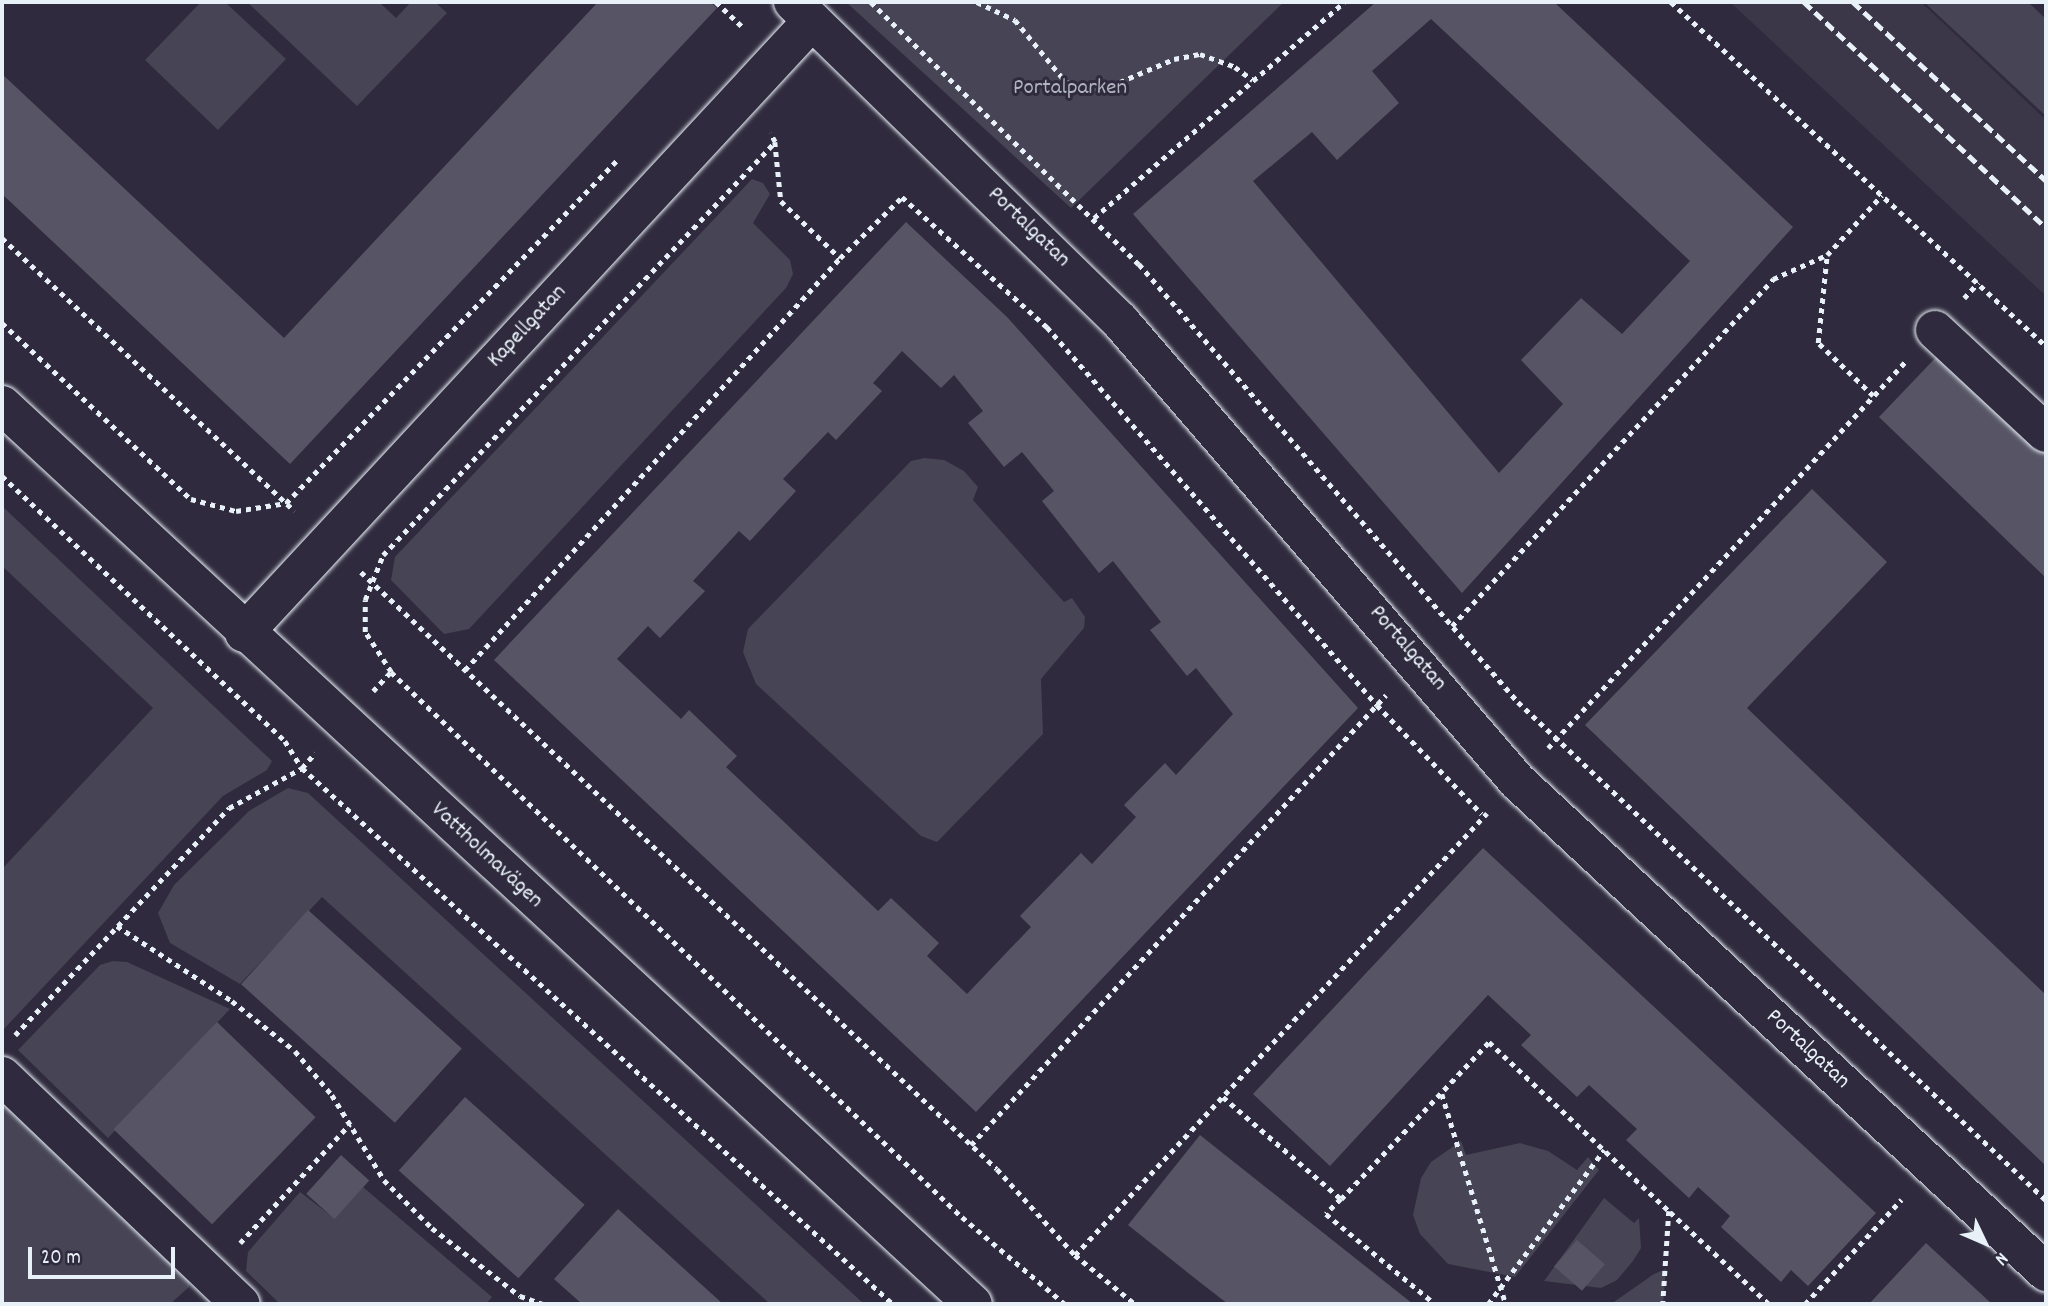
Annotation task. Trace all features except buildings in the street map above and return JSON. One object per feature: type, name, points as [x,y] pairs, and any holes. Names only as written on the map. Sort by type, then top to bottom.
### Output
[{"type":"street","name":"Kapellgatan","points":[[244,633],[802,12]]},
{"type":"street","name":"Portalgatan","points":[[802,12],[1120,321],[1417,661],[1517,781],[2046,1272]]},
{"type":"street","points":[[1935,330],[2046,433]]},
{"type":"street","name":"Vattholmavägen","points":[[2,405],[342,724],[973,1304]]},
{"type":"street","points":[[2,1076],[241,1304]]},
{"type":"path","points":[[716,2],[744,28]]},
{"type":"path","points":[[977,2],[1015,20],[1066,82],[1101,90],[1174,59],[1200,54],[1235,66],[1252,80]]},
{"type":"path","points":[[1094,218],[1344,2]]},
{"type":"path","points":[[1671,2],[2046,346]]},
{"type":"path","points":[[775,142],[781,201],[841,258]]},
{"type":"path","points":[[2,323],[191,499],[236,511],[286,503],[623,153]]},
{"type":"path","points":[[971,1145],[1773,279],[1827,255],[1882,195]]},
{"type":"path","points":[[465,670],[841,258],[902,197],[1047,327],[1377,705],[1494,826]]},
{"type":"path","points":[[2,237],[286,503]]},
{"type":"path","points":[[1827,255],[1818,343],[1873,396]]},
{"type":"path","points":[[2,475],[285,741],[302,768],[893,1304]]},
{"type":"path","points":[[1065,1304],[962,1217],[391,672],[365,632],[365,600],[372,582],[997,1169],[1075,1255],[1135,1304]]},
{"type":"path","points":[[1452,626],[1518,702],[2046,1200]]},
{"type":"path","points":[[10,1039],[229,808],[302,768],[391,672]]},
{"type":"path","points":[[117,926],[232,1001],[295,1051],[320,1078],[384,1180],[447,1243],[520,1296],[541,1304]]},
{"type":"path","points":[[1434,1304],[1326,1214],[1489,1042],[1769,1304]]},
{"type":"path","points":[[1441,1093],[1506,1304]]},
{"type":"path","points":[[1223,1097],[1341,1199]]},
{"type":"path","points":[[205,1268],[238,1245],[350,1124]]},
{"type":"path","points":[[1488,1304],[1604,1150]]},
{"type":"path","points":[[1891,1190],[1910,1208]]},
{"type":"path","points":[[1805,1304],[1901,1200]]},
{"type":"path","points":[[1663,1304],[1669,1211]]},
{"type":"shaded area","points":[[1730,2],[1921,2],[2046,120],[2046,296]]},
{"type":"green space","points":[[201,2],[225,2],[286,59],[218,130],[145,60]]},
{"type":"green space","points":[[247,2],[379,2],[396,18],[411,2],[435,2],[447,13],[357,106]]},
{"type":"green space","name":"Portalparken","points":[[846,2],[1284,2],[1071,208]]},
{"type":"green space","points":[[1924,2],[2028,2],[2046,19],[2046,116]]},
{"type":"green space","points":[[752,179],[763,183],[770,194],[753,223],[790,260],[793,274],[786,288],[469,629],[444,634],[391,580],[395,557]]},
{"type":"green space","points":[[924,458],[944,460],[964,471],[978,487],[973,500],[1064,602],[1072,598],[1085,617],[1084,628],[1041,679],[1043,734],[937,842],[921,836],[756,684],[743,652],[748,629],[911,461]]},
{"type":"green space","points":[[2,506],[272,761],[267,770],[223,796],[2,1031],[2,869],[153,708],[2,566]]},
{"type":"green space","points":[[288,788],[308,793],[864,1304],[770,1304],[322,897],[240,984],[170,943],[158,913],[174,885],[249,811]]},
{"type":"green space","points":[[113,961],[127,962],[230,1009],[108,1138],[18,1050],[100,965]]},
{"type":"green space","points":[[2,1100],[190,1277],[189,1287],[170,1304],[2,1304]]},
{"type":"green space","points":[[1461,1141],[1466,1155],[1520,1143],[1548,1151],[1577,1170],[1588,1157],[1599,1170],[1515,1277],[1448,1264],[1420,1234],[1413,1215],[1421,1178],[1431,1162]]},
{"type":"green space","points":[[363,1187],[492,1297],[486,1304],[280,1304],[246,1271],[248,1252],[300,1192],[334,1218]]},
{"type":"green space","points":[[1604,1198],[1634,1223],[1639,1218],[1641,1248],[1633,1261],[1617,1280],[1601,1288],[1544,1281]]},
{"type":"green space","points":[[1666,1269],[1663,1304],[1611,1304],[1654,1274]]},
{"type":"railway","points":[[1804,2],[2046,228]]},
{"type":"railway","points":[[1853,2],[2046,181]]}]
